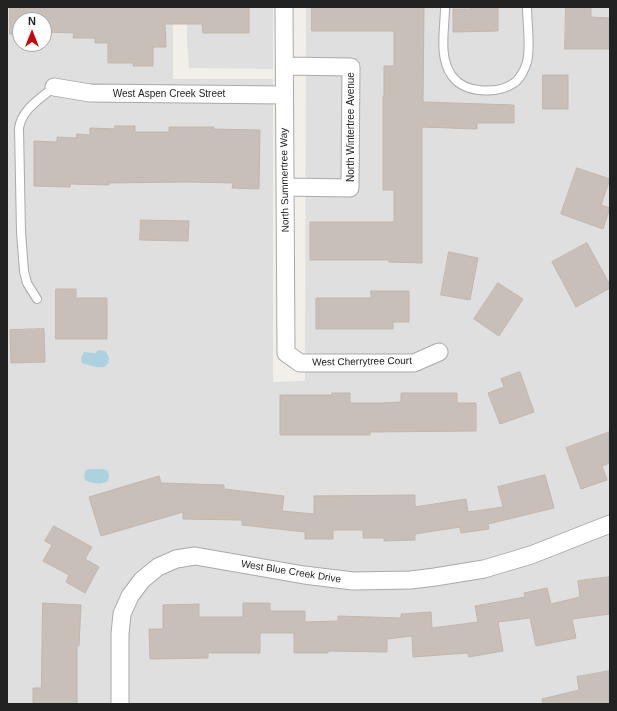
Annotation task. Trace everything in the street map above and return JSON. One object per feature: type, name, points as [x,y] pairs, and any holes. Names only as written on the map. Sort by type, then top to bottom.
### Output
[{"type":"street","name":"North Summertree Way","points":[[284,7],[286,353]]},
{"type":"street","name":"North Wintertree Avenue","points":[[285,66],[351,67],[350,188],[286,187]]},
{"type":"street","name":"West Aspen Creek Street","points":[[54,87],[90,93],[284,95]]},
{"type":"street","name":"West Cherrytree Court","points":[[286,353],[300,363],[414,363],[439,352]]},
{"type":"street","name":"West Blue Creek Drive","points":[[120,704],[120,634],[122,614],[130,596],[142,580],[158,567],[176,559],[195,556],[311,576],[353,581],[411,580],[491,567],[532,555],[610,524]]},
{"type":"lane","points":[[445,7],[443,38],[446,62],[453,76],[465,86],[483,90],[501,89],[516,82],[523,72],[527,61],[528,48],[527,7]]},
{"type":"lane","points":[[37,300],[27,283],[24,271],[21,232],[19,128],[20,121],[25,112],[54,87]]},
{"type":"shaded area","points":[[7,7],[173,7],[173,79],[273,79],[273,382],[305,381],[306,7],[610,7],[610,704],[7,704]]},
{"type":"shaded area","points":[[187,7],[273,7],[273,69],[189,68]]},
{"type":"water","points":[[99,350],[105,351],[109,356],[108,364],[98,367],[82,363],[81,358],[84,352],[95,353]]},
{"type":"water","points":[[103,469],[108,471],[108,481],[96,484],[85,480],[84,475],[86,470]]},
{"type":"building","points":[[10,7],[249,7],[249,33],[203,33],[202,24],[165,24],[166,47],[153,47],[153,66],[133,66],[133,63],[108,63],[108,43],[95,43],[95,38],[73,38],[74,33],[52,32],[52,12],[12,12],[12,34],[10,34]]},
{"type":"building","points":[[312,7],[424,7],[423,102],[514,105],[514,123],[477,123],[477,129],[422,127],[422,263],[389,262],[389,260],[310,260],[310,222],[394,222],[394,190],[383,190],[383,96],[384,66],[394,66],[394,31],[312,31]]},
{"type":"building","points":[[471,7],[498,7],[498,31],[453,32],[453,9],[471,9]]},
{"type":"building","points":[[566,7],[591,7],[591,17],[610,18],[610,49],[565,49]]},
{"type":"building","points":[[543,75],[568,75],[568,109],[543,109]]},
{"type":"building","points":[[115,126],[135,126],[135,132],[169,132],[169,127],[214,127],[213,129],[260,130],[259,189],[232,188],[233,183],[188,182],[109,183],[109,185],[70,184],[70,187],[34,186],[34,141],[57,142],[57,137],[76,138],[77,134],[90,135],[90,128],[115,129]]},
{"type":"building","points":[[577,168],[610,179],[601,205],[610,208],[603,229],[561,214]]},
{"type":"building","points":[[141,220],[189,221],[188,241],[140,240]]},
{"type":"building","points":[[587,243],[610,285],[610,288],[576,307],[552,262]]},
{"type":"building","points":[[449,252],[478,258],[470,300],[441,295]]},
{"type":"building","points":[[498,283],[523,299],[499,336],[474,319]]},
{"type":"building","points":[[56,289],[76,289],[76,298],[107,298],[107,339],[56,339]]},
{"type":"building","points":[[371,291],[409,291],[409,322],[393,322],[393,329],[316,329],[316,298],[371,298]]},
{"type":"building","points":[[44,329],[45,362],[11,363],[10,330]]},
{"type":"building","points":[[520,372],[534,412],[500,424],[488,393],[504,387],[501,379]]},
{"type":"building","points":[[332,393],[350,393],[350,403],[382,403],[401,402],[401,393],[457,393],[457,403],[476,403],[476,431],[370,432],[370,435],[280,435],[280,395],[332,395]]},
{"type":"building","points":[[610,432],[610,463],[602,466],[607,480],[581,489],[566,448]]},
{"type":"building","points":[[545,475],[554,508],[488,524],[489,529],[461,533],[460,527],[415,534],[415,540],[384,541],[384,538],[363,538],[363,530],[333,530],[333,539],[305,539],[305,532],[242,525],[242,520],[183,519],[183,512],[101,536],[89,497],[159,476],[161,483],[224,485],[224,489],[284,496],[282,511],[314,514],[314,496],[415,495],[415,507],[466,499],[468,512],[503,507],[498,487]]},
{"type":"building","points":[[54,526],[92,547],[85,559],[99,567],[85,593],[66,582],[69,575],[43,561],[52,545],[45,541]]},
{"type":"building","points":[[610,577],[610,614],[572,619],[576,638],[536,646],[530,618],[498,622],[503,651],[469,657],[468,653],[413,657],[412,636],[387,639],[387,652],[328,651],[328,653],[294,653],[294,633],[260,633],[260,653],[208,653],[208,658],[150,659],[149,629],[163,629],[163,605],[199,604],[199,617],[243,617],[243,603],[270,603],[270,611],[305,611],[305,622],[338,621],[338,616],[401,618],[401,614],[431,612],[432,628],[478,622],[475,606],[525,597],[524,593],[547,588],[551,604],[580,597],[578,581]]},
{"type":"building","points":[[43,603],[81,605],[79,646],[77,646],[77,704],[33,704],[33,688],[41,688]]},
{"type":"building","points":[[610,671],[610,704],[543,704],[542,699],[579,690],[577,677]]}]
